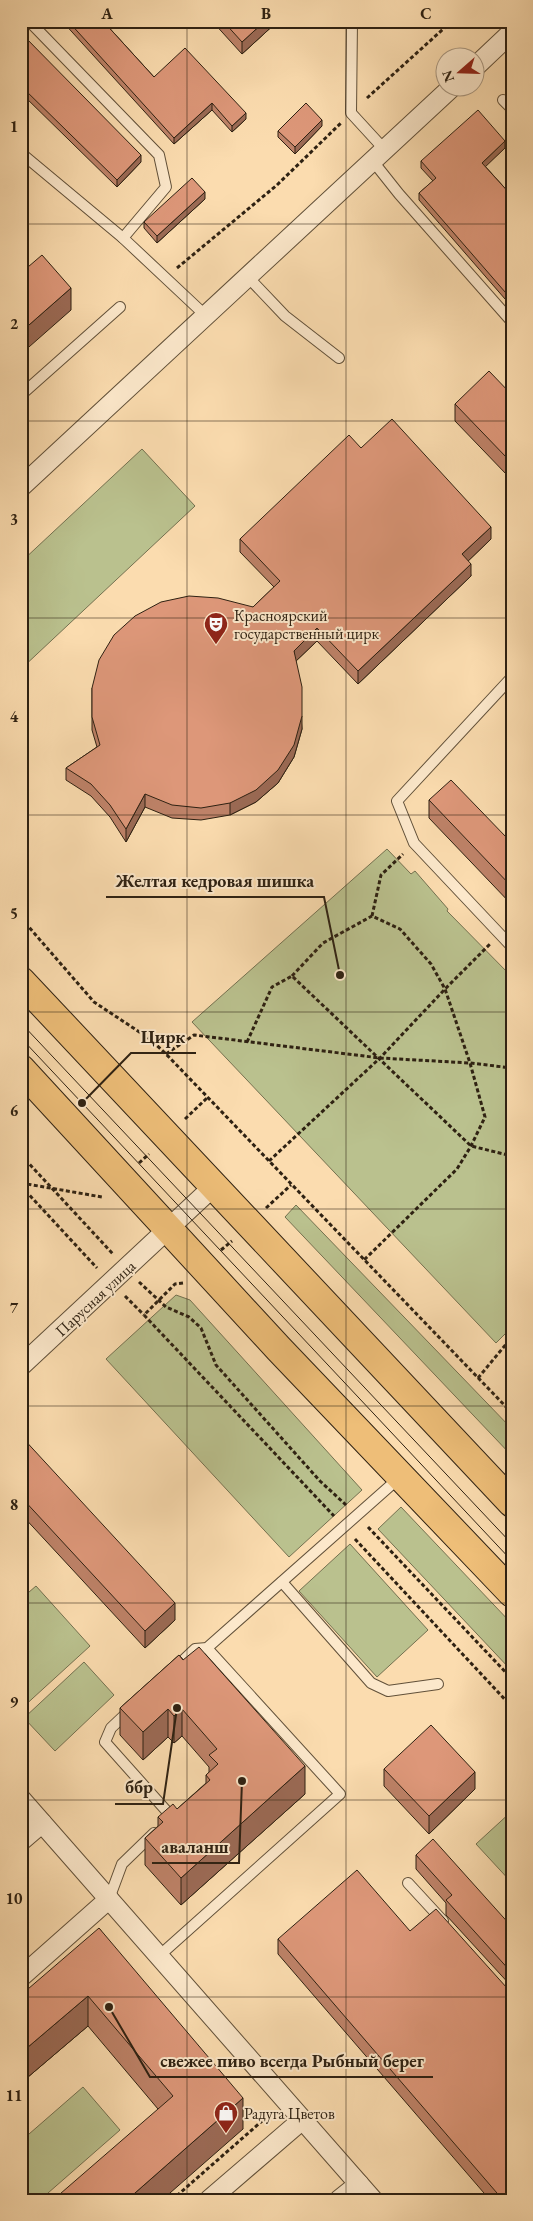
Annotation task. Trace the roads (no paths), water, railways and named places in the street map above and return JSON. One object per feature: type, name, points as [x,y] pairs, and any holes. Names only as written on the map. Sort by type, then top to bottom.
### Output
[{"type":"highway","points":[[21,981],[512,1503]]},
{"type":"highway","points":[[21,1069],[168,1230],[512,1594]]},
{"type":"street","points":[[486,57],[512,32]]},
{"type":"street","points":[[21,487],[441,98]]},
{"type":"street","name":"Парусная улица","points":[[21,1366],[214,1186]]},
{"type":"street","points":[[21,1799],[373,2200]]},
{"type":"street","points":[[21,1841],[42,1822]]},
{"type":"street","points":[[21,1977],[109,1899]]},
{"type":"street","points":[[209,2200],[302,2120]]},
{"type":"street","points":[[339,2200],[359,2184]]},
{"type":"lane","points":[[29,21],[159,155],[166,187],[123,238]]},
{"type":"lane","points":[[352,21],[352,113],[399,194],[512,322]]},
{"type":"lane","points":[[503,100],[512,109]]},
{"type":"lane","points":[[21,153],[123,238],[205,315]]},
{"type":"lane","points":[[247,276],[285,316],[339,358]]},
{"type":"lane","points":[[21,395],[120,307]]},
{"type":"lane","points":[[512,677],[397,801],[414,843],[512,947]]},
{"type":"lane","points":[[167,1675],[195,1649],[207,1648],[345,1528],[401,1475]]},
{"type":"lane","points":[[282,1582],[371,1683],[388,1691],[438,1684]]},
{"type":"lane","points":[[159,1956],[340,1794],[207,1648]]},
{"type":"lane","points":[[109,1899],[122,1864],[171,1816],[105,1742],[111,1728],[139,1702]]},
{"type":"lane","points":[[408,1883],[447,1926]]},
{"type":"tram line","points":[[21,1023],[512,1544]]},
{"type":"tram line","points":[[21,1038],[512,1561]]},
{"type":"place","name":"Красноярский государственный цирк","points":[[216,645]]},
{"type":"place","name":"Желтая кедровая шишка","points":[[340,975]]},
{"type":"place","name":"Цирк","points":[[82,1103]]},
{"type":"place","name":"ббр","points":[[177,1708]]},
{"type":"place","name":"аваланш","points":[[242,1781]]},
{"type":"place","name":"свежее пиво всегда Рыбный берег","points":[[109,2007]]},
{"type":"place","name":"Радуга Цветов","points":[[226,2134]]}]
